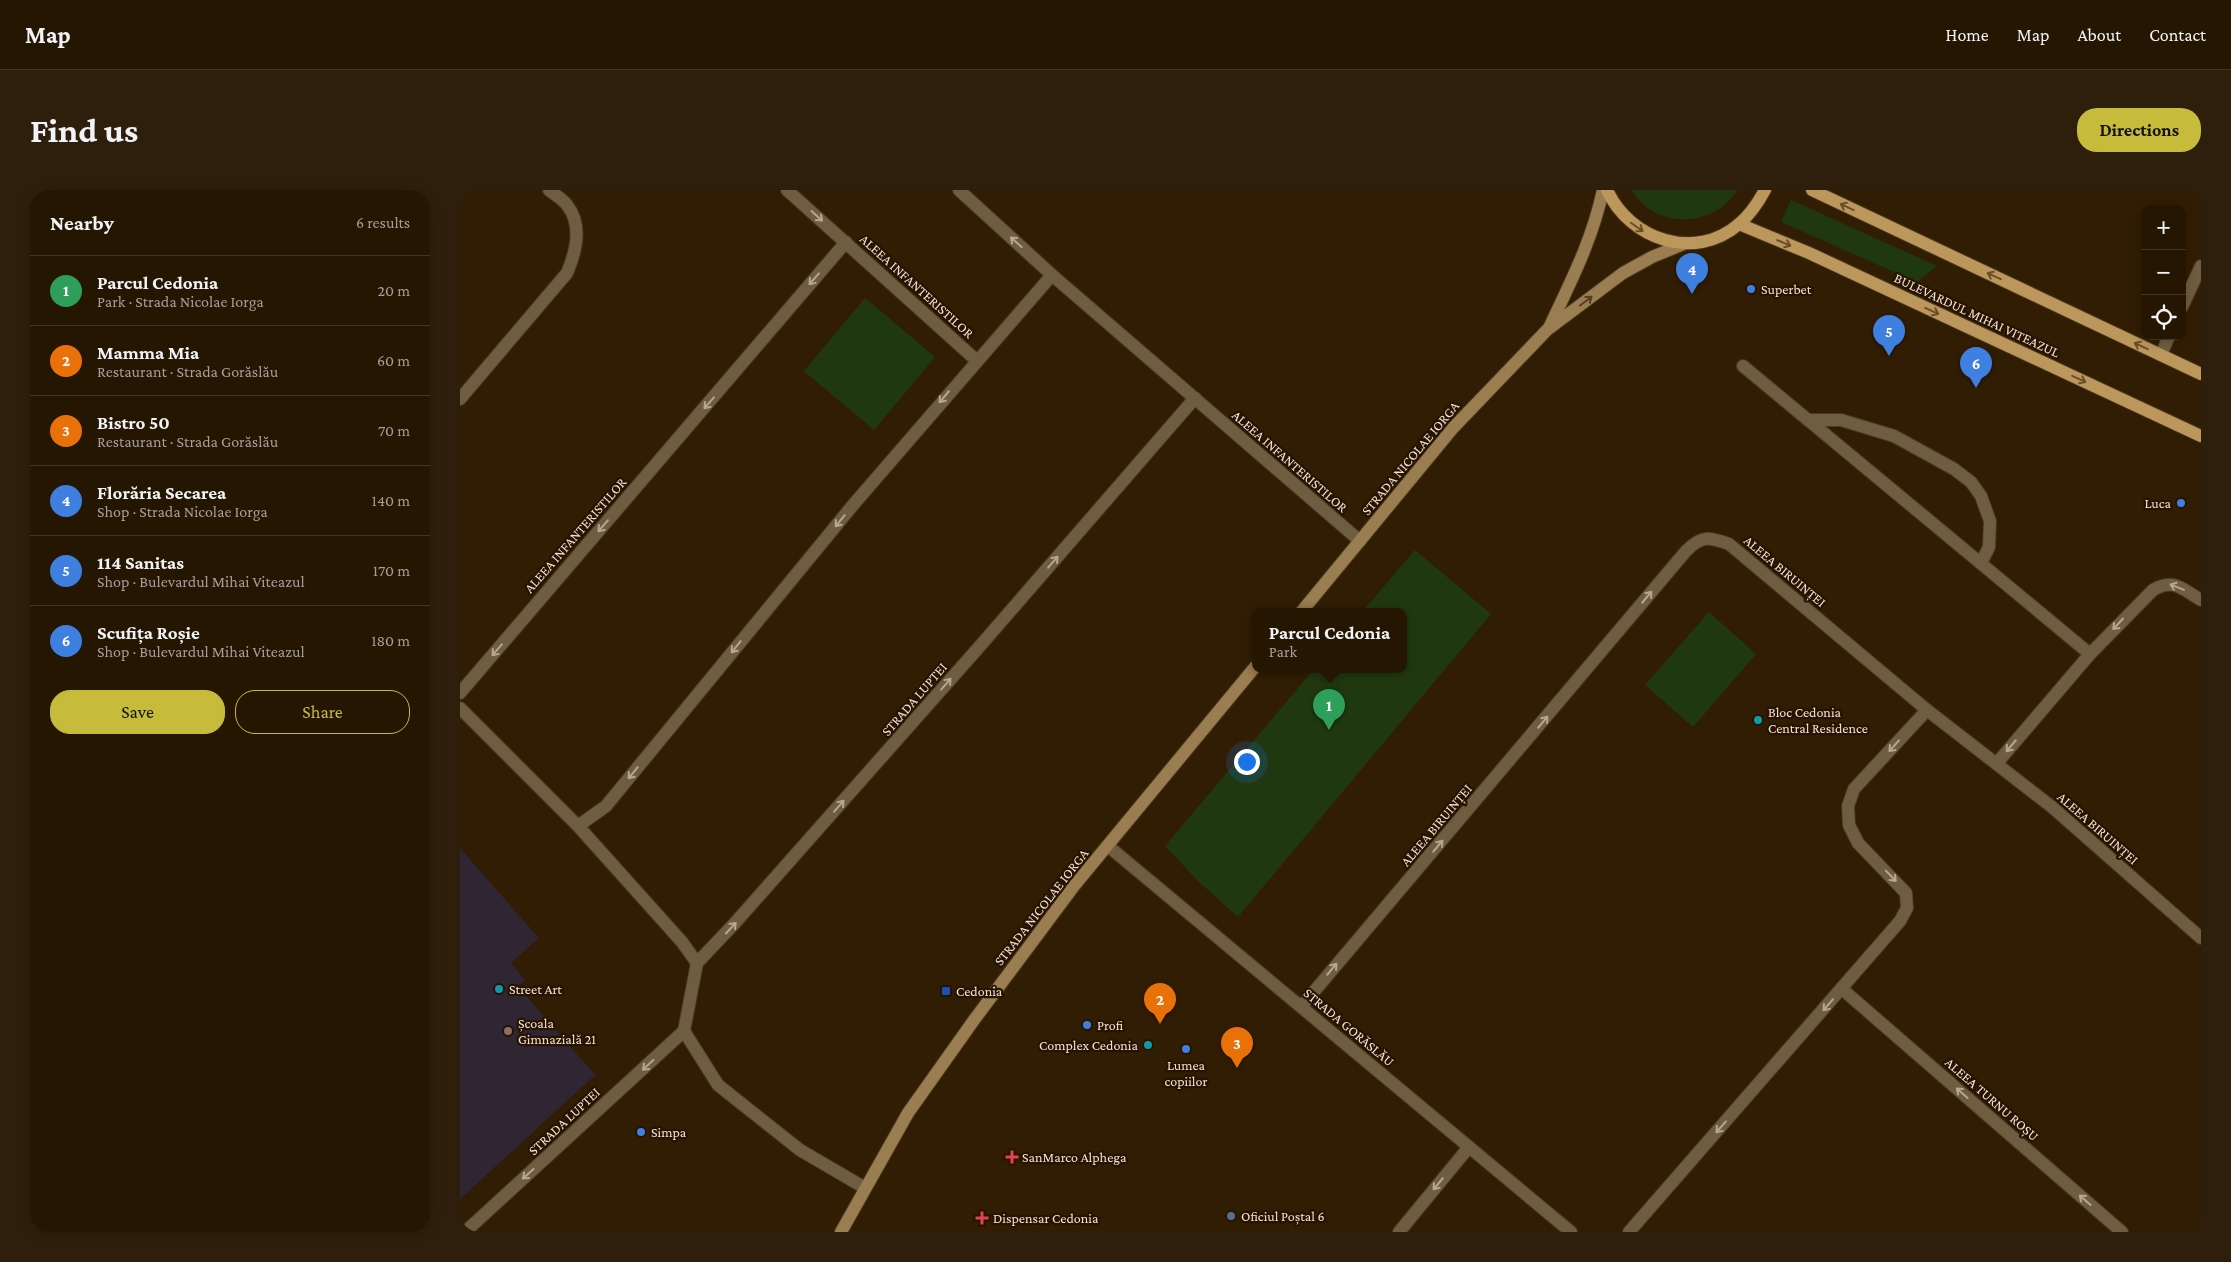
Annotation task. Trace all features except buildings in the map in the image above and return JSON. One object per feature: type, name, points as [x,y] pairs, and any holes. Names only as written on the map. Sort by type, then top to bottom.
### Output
[{"type":"main road","points":[[1605,190],[1613,204],[1627,220],[1645,233],[1664,240],[1686,243],[1704,241],[1724,234],[1739,224],[1754,209],[1765,190]]},
{"type":"main road","name":"STRADA NICOLAE IORGA","points":[[1548,330],[1587,248],[1605,190]]},
{"type":"main road","points":[[1812,190],[2201,374]]},
{"type":"main road","name":"BULEVARDUL MIHAI VITEAZUL","points":[[1739,224],[1809,253],[2201,436]]},
{"type":"main road","name":"STRADA NICOLAE IORGA","points":[[1304,608],[1453,428],[1548,330],[1623,273],[1686,243]]},
{"type":"main road","name":"STRADA NICOLAE IORGA","points":[[841,1232],[908,1113],[930,1081],[1074,886],[1252,672]]},
{"type":"street","points":[[460,399],[567,273],[574,256],[577,240],[574,222],[568,205],[549,190]]},
{"type":"street","points":[[787,190],[846,242]]},
{"type":"street","points":[[959,190],[1052,275]]},
{"type":"street","name":"ALEEA INFANTERISTILOR","points":[[460,693],[846,242],[976,360],[1052,275],[1360,541]]},
{"type":"street","points":[[2186,298],[2201,266]]},
{"type":"street","points":[[2161,355],[2167,340]]},
{"type":"street","points":[[578,826],[606,806],[853,505],[976,360]]},
{"type":"street","points":[[1743,366],[2090,654]]},
{"type":"street","name":"STRADA LUPTEI","points":[[697,963],[734,924],[980,646],[1194,398]]},
{"type":"street","points":[[1808,420],[1841,420],[1894,436],[1954,469],[1971,482],[1981,496],[1990,521],[1989,547],[1981,563]]},
{"type":"street","name":"ALEEA BIRUINȚEI","points":[[1301,1007],[1696,540],[1711,538],[1730,544],[1927,710],[2052,807],[2201,938]]},
{"type":"street","points":[[1997,763],[2090,654],[2152,590],[2164,584],[2174,584],[2201,600]]},
{"type":"street","points":[[460,708],[578,826],[682,942],[697,963],[684,1032],[718,1085],[800,1150],[865,1188]]},
{"type":"street","points":[[1629,1232],[1900,921],[1906,908],[1906,893],[1858,843],[1850,825],[1848,806],[1854,789],[1927,710]]},
{"type":"street","name":"STRADA GORĂSLĂU","points":[[1108,846],[1571,1232]]},
{"type":"street","name":"ALEEA TURNU ROȘU","points":[[1842,989],[2122,1232]]},
{"type":"street","name":"STRADA LUPTEI","points":[[465,1232],[684,1032]]},
{"type":"street","points":[[1399,1232],[1469,1147]]},
{"type":"shaded area","name":"Școala Gimnazială 21","points":[[460,848],[539,938],[511,963],[525,980],[518,986],[595,1075],[460,1199]]},
{"type":"green space","points":[[1632,190],[1737,190],[1727,203],[1714,212],[1700,217],[1685,219],[1669,218],[1655,212],[1642,203]]},
{"type":"green space","points":[[1791,200],[1937,266],[1917,282],[1781,222]]},
{"type":"green space","points":[[865,298],[935,357],[874,430],[804,371]]},
{"type":"green space","points":[[1415,550],[1491,614],[1238,917],[1198,881],[1165,846],[1311,673],[1407,673],[1407,608],[1366,608]]},
{"type":"green space","points":[[1709,612],[1756,654],[1693,727],[1645,685]]},
{"type":"place","name":"Superbet","points":[[1751,289]]},
{"type":"place","name":"Florăria Secarea","points":[[1692,294]]},
{"type":"place","name":"114 Sanitas","points":[[1889,356]]},
{"type":"place","name":"Scufița Roșie","points":[[1976,388]]},
{"type":"place","name":"Luca","points":[[2181,503]]},
{"type":"place","name":"Bloc Cedonia Central Residence","points":[[1758,720]]},
{"type":"place","name":"Parcul Cedonia","points":[[1329,730]]},
{"type":"place","name":"Street Art","points":[[499,989]]},
{"type":"place","name":"Cedonia","points":[[946,991]]},
{"type":"place","name":"Mamma Mia","points":[[1160,1024]]},
{"type":"place","name":"Profi","points":[[1087,1025]]},
{"type":"place","name":"Școala Gimnazială 21","points":[[508,1031]]},
{"type":"place","name":"Complex Cedonia","points":[[1148,1045]]},
{"type":"place","name":"Lumea copiilor","points":[[1186,1049]]},
{"type":"place","name":"Bistro 50","points":[[1237,1068]]},
{"type":"place","name":"Simpa","points":[[641,1132]]},
{"type":"place","name":"SanMarco Alphega","points":[[1012,1157]]},
{"type":"place","name":"Oficiul Poștal 6","points":[[1231,1216]]},
{"type":"place","name":"Dispensar Cedonia","points":[[982,1218]]}]
